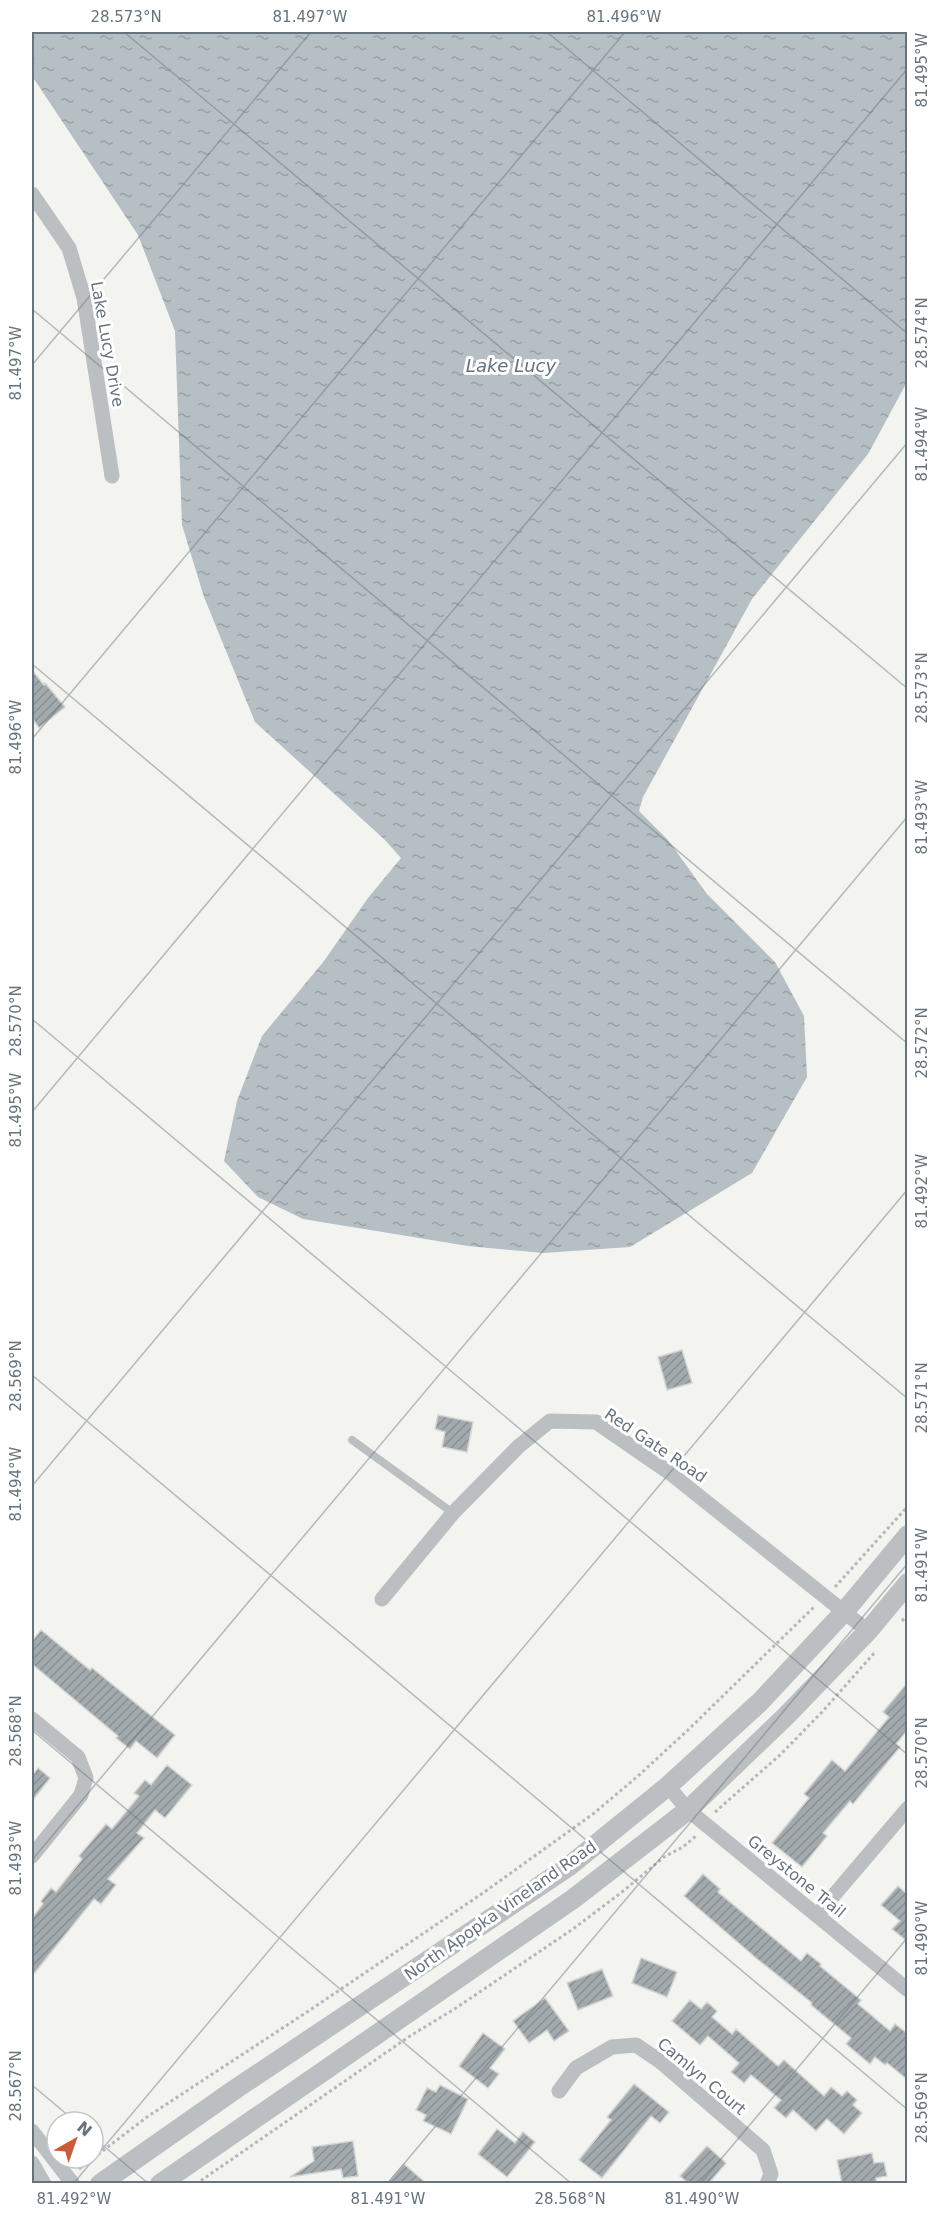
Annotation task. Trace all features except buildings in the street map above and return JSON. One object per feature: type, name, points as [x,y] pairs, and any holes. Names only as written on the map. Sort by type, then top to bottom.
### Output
[{"type":"street","name":"Lake Lucy Drive","points":[[32,194],[37,209],[69,248],[84,298],[112,476]]},
{"type":"street","name":"Red Gate Road","points":[[382,1599],[453,1513],[519,1446],[550,1421],[596,1422],[670,1473],[868,1631]]},
{"type":"street","name":"North Apopka Vineland Road","points":[[100,2184],[237,2088],[568,1868],[668,1786],[760,1702],[844,1612],[908,1535]]},
{"type":"street","name":"North Apopka Vineland Road","points":[[160,2184],[573,1899],[688,1810],[786,1716],[868,1631],[908,1583]]},
{"type":"street","points":[[32,1719],[78,1757],[86,1778],[81,1795],[32,1856]]},
{"type":"street","name":"Greystone Trail","points":[[668,1786],[688,1810],[908,1990]]},
{"type":"street","points":[[817,1916],[908,1808]]},
{"type":"street","name":"Camlyn Court","points":[[559,2091],[576,2068],[612,2047],[636,2045],[661,2062],[763,2150],[771,2174],[767,2184]]},
{"type":"street","points":[[32,2131],[73,2184]]},
{"type":"street","points":[[32,2163],[44,2184]]},
{"type":"lane","points":[[352,1440],[453,1513]]},
{"type":"path","points":[[105,2149],[147,2116],[310,2010],[483,1893],[593,1814],[688,1730],[825,1597],[908,1506]]},
{"type":"water","name":"Lake Lucy","points":[[32,32],[907,32],[907,382],[868,454],[752,599],[643,797],[639,811],[668,840],[707,894],[775,962],[804,1016],[807,1077],[752,1173],[630,1247],[543,1253],[468,1246],[303,1219],[258,1197],[224,1161],[237,1101],[262,1036],[324,961],[368,898],[401,858],[384,839],[255,722],[204,597],[182,525],[175,331],[138,235],[32,76]]}]
